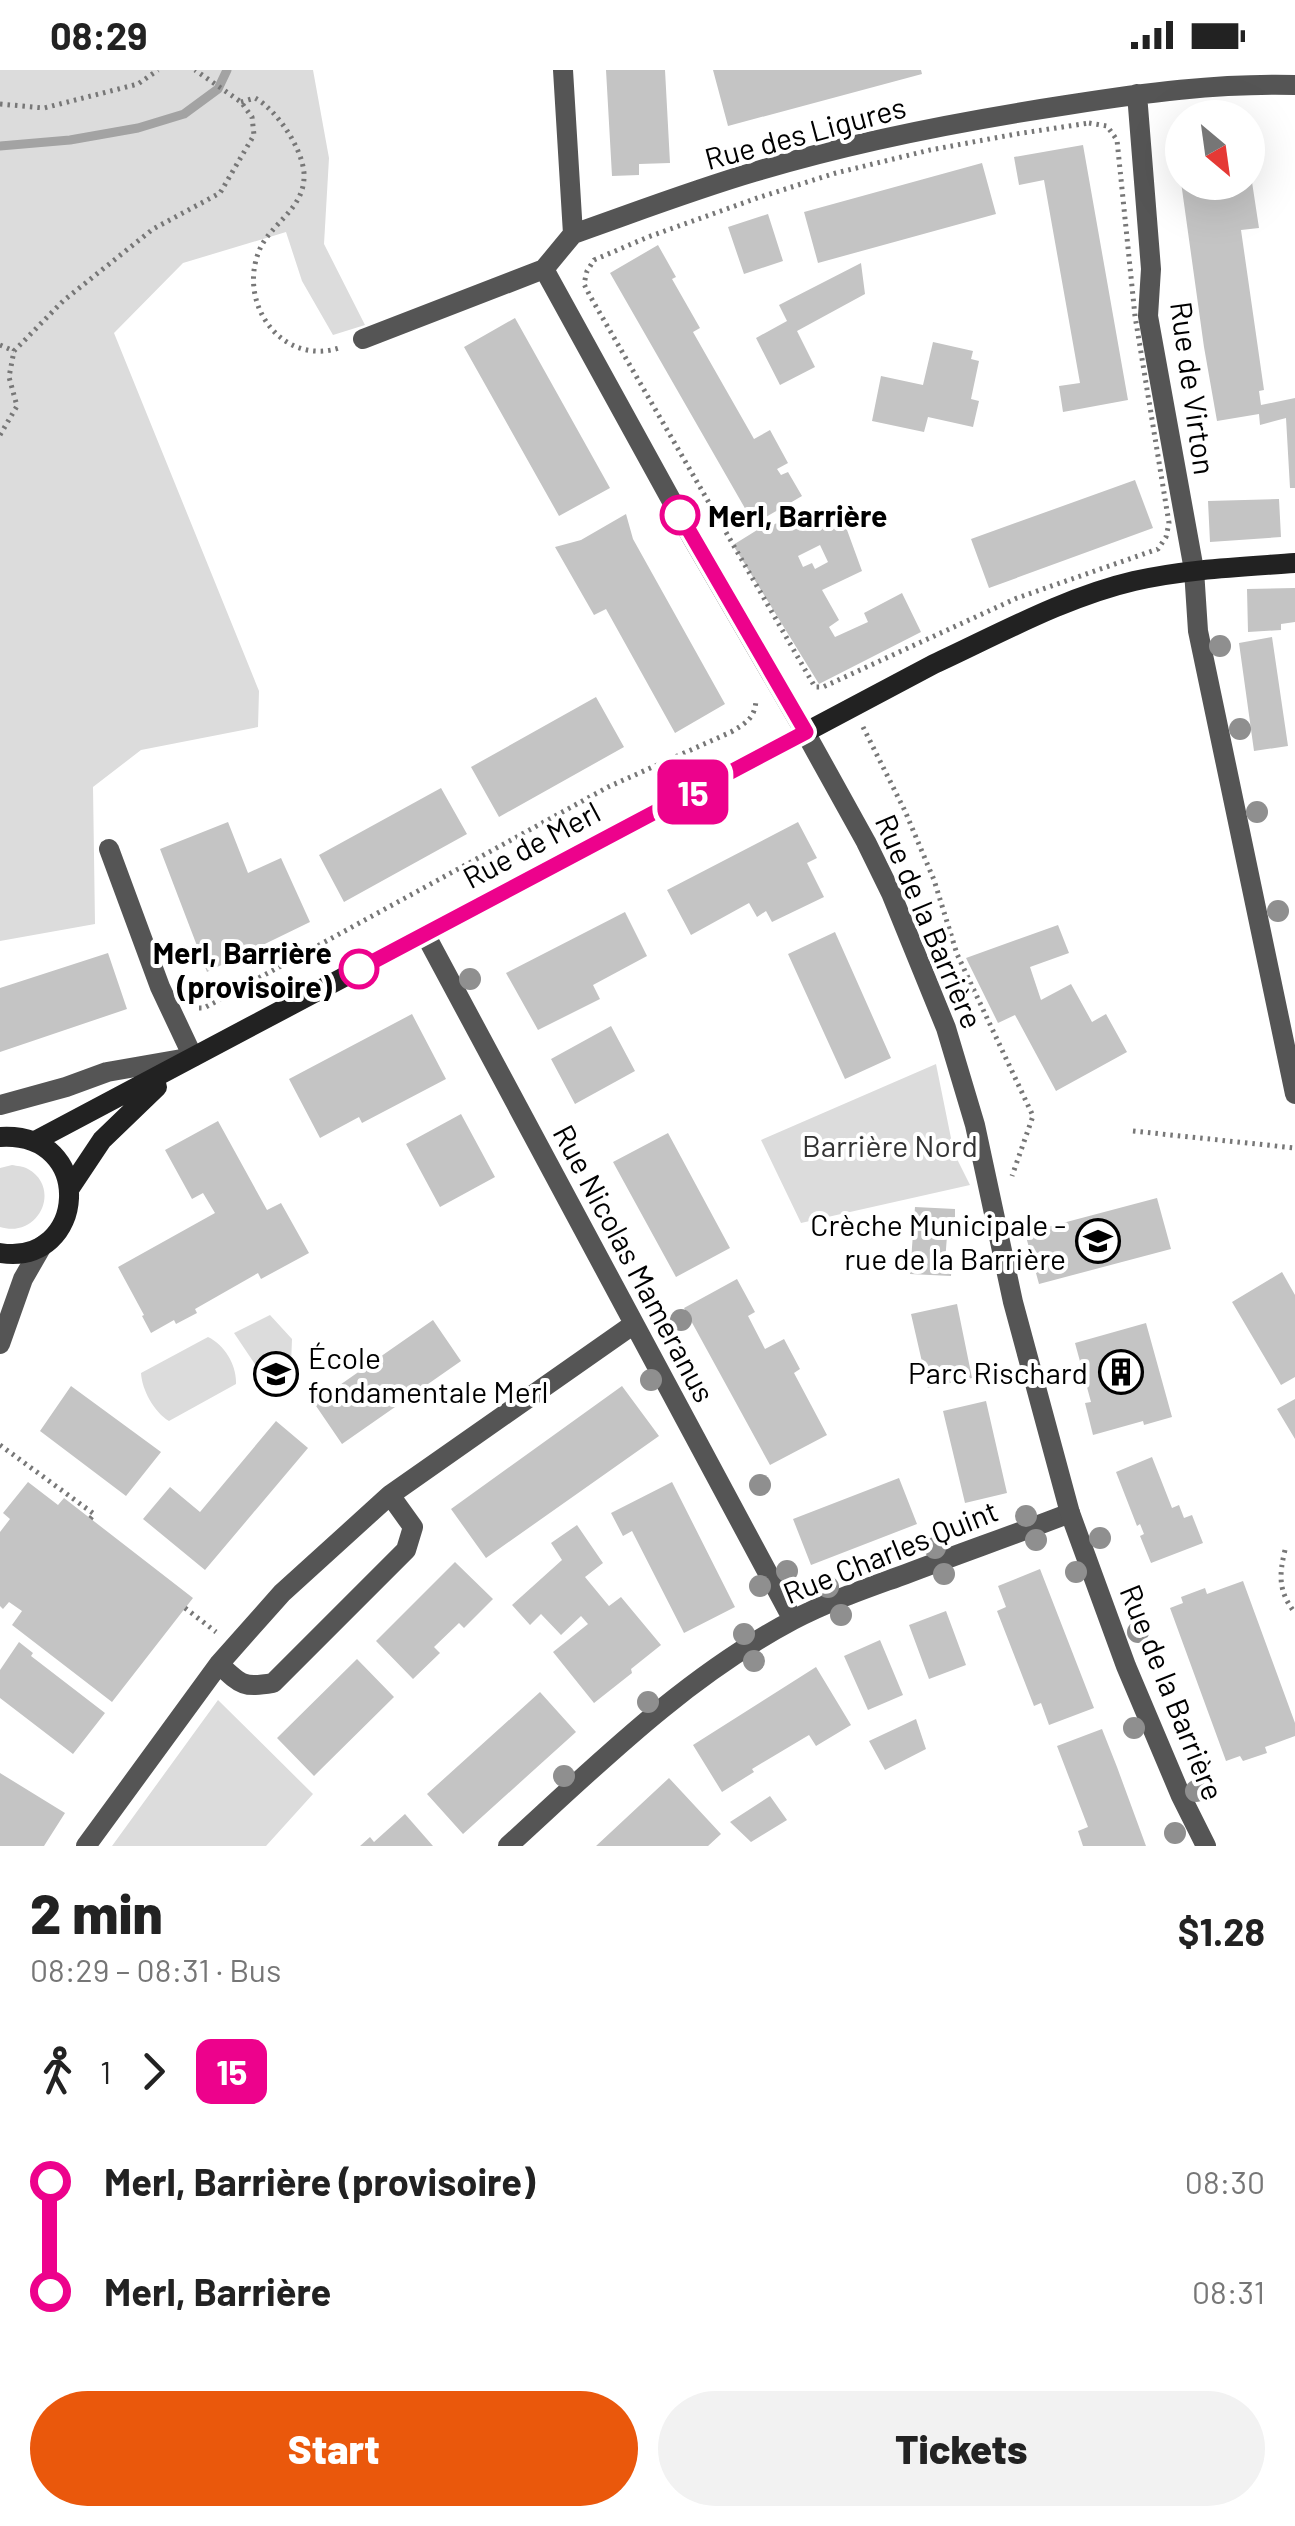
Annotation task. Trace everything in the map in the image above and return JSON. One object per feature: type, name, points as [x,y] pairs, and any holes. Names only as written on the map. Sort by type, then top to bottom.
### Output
[{"type":"main road","name":"Rue de Merl","points":[[35,1142],[934,664],[1056,607],[1130,582],[1194,570],[1295,563]]},
{"type":"main road","name":"Rue de Merl","points":[[42,1246],[64,1220],[70,1188],[102,1140],[144,1097],[193,1057]]},
{"type":"main road","points":[[0,1138],[17,1136],[52,1152],[64,1169],[70,1188]]},
{"type":"main road","points":[[0,1253],[26,1252],[42,1246]]},
{"type":"street","points":[[363,339],[544,270],[574,234],[563,70]]},
{"type":"street","name":"Rue des Ligures","points":[[574,234],[754,172],[977,118],[1204,87],[1295,86]]},
{"type":"street","name":"Rue de Virton","points":[[1137,94],[1152,269],[1148,316],[1194,570],[1198,631],[1295,1094]]},
{"type":"street","name":"Rue de la Barrière","points":[[544,270],[806,732],[892,893],[946,1028],[976,1124],[1014,1302],[1070,1512],[1126,1666],[1206,1846]]},
{"type":"street","points":[[109,850],[160,987],[193,1057]]},
{"type":"street","name":"Rue Nicolas Mameranus","points":[[425,934],[793,1620]]},
{"type":"street","name":"Rue de Merl","points":[[0,1105],[107,1072],[193,1057]]},
{"type":"street","points":[[0,1344],[23,1279],[42,1246]]},
{"type":"street","points":[[86,1846],[218,1664],[282,1593],[390,1495],[634,1324]]},
{"type":"street","points":[[218,1664],[249,1687],[274,1682],[406,1550],[413,1527],[390,1495]]},
{"type":"street","name":"Rue Charles Quint","points":[[508,1846],[649,1718],[737,1653],[836,1600],[1070,1512]]},
{"type":"path","points":[[0,104],[44,108],[138,84],[158,70]]},
{"type":"path","points":[[0,435],[17,406],[9,377],[14,351],[63,300],[153,229],[220,193],[254,135],[252,118],[241,102],[195,70]]},
{"type":"path","points":[[241,102],[255,98],[268,106],[298,150],[304,176],[296,204],[259,248],[251,285],[263,320],[291,345],[328,352],[363,339]]},
{"type":"path","points":[[1089,123],[1107,126],[1116,140],[1134,316],[1169,523],[1166,537],[1158,549],[1017,598],[838,680],[822,688],[810,682],[590,296],[584,284],[586,271],[594,260],[648,237],[836,174],[930,150],[1016,134],[1089,123]]},
{"type":"path","points":[[0,345],[14,351]]},
{"type":"path","points":[[838,680],[906,811],[934,880],[957,954],[1032,1116],[1012,1178]]},
{"type":"path","points":[[194,1008],[204,1008],[608,787],[731,732],[749,721],[755,710],[753,692]]},
{"type":"path","points":[[1132,1131],[1295,1148]]},
{"type":"path","points":[[0,1445],[94,1514],[90,1519]]},
{"type":"path","points":[[1286,1550],[1279,1578],[1295,1613]]},
{"type":"path","points":[[185,1608],[210,1627]]},
{"type":"green space","points":[[0,70],[313,70],[329,158],[324,244],[365,325],[333,335],[302,281],[286,232],[183,263],[114,333],[259,691],[258,727],[141,750],[93,787],[95,924],[0,941]]},
{"type":"green space","name":"Barrière Nord","points":[[936,1064],[954,1153],[970,1185],[801,1223],[761,1140]]},
{"type":"green space","points":[[0,1168],[26,1168],[38,1177],[44,1199],[35,1219],[14,1229],[0,1227]]},
{"type":"green space","points":[[270,1315],[292,1339],[291,1365],[265,1379],[234,1333]]},
{"type":"green space","points":[[208,1337],[229,1357],[236,1384],[169,1421],[150,1400],[141,1373]]},
{"type":"green space","points":[[218,1700],[313,1794],[266,1846],[112,1846]]},
{"type":"building","points":[[606,70],[665,70],[670,163],[639,164],[639,175],[612,176]]},
{"type":"building","points":[[713,70],[921,70],[922,74],[728,126]]},
{"type":"building","points":[[1083,145],[1128,400],[1063,412],[1059,386],[1080,383],[1044,180],[1019,185],[1014,157]]},
{"type":"building","points":[[982,163],[996,214],[818,263],[804,212]]},
{"type":"building","points":[[1184,200],[1255,200],[1259,228],[1241,230],[1264,390],[1259,391],[1261,405],[1295,398],[1295,488],[1290,488],[1286,418],[1260,425],[1259,414],[1217,421]]},
{"type":"building","points":[[768,214],[783,261],[744,274],[728,227]]},
{"type":"building","points":[[658,245],[700,328],[693,332],[754,439],[770,430],[788,463],[777,469],[781,475],[788,472],[802,496],[754,524],[610,273]]},
{"type":"building","points":[[861,263],[865,294],[797,331],[815,367],[780,385],[756,338],[787,321],[779,305]]},
{"type":"building","points":[[515,318],[610,488],[559,516],[464,347]]},
{"type":"building","points":[[933,342],[973,351],[971,359],[979,361],[971,399],[979,401],[973,427],[928,417],[924,432],[872,421],[881,376],[923,385]]},
{"type":"building","points":[[1135,480],[1153,528],[989,588],[971,539]]},
{"type":"building","points":[[1279,499],[1281,537],[1210,542],[1208,501]]},
{"type":"building","points":[[839,508],[862,571],[822,590],[839,620],[829,627],[835,637],[868,622],[864,613],[902,593],[921,632],[819,684],[733,545],[762,527]],"holes":[[[820,545],[828,562],[815,569],[812,563],[803,567],[798,556]]]},
{"type":"building","points":[[626,514],[633,539],[725,704],[675,733],[606,609],[594,615],[555,547],[581,540]]},
{"type":"building","points":[[1295,588],[1295,622],[1281,624],[1281,630],[1248,632],[1247,589]]},
{"type":"building","points":[[1272,637],[1288,746],[1254,751],[1239,643]]},
{"type":"building","points":[[596,697],[624,747],[499,817],[471,767]]},
{"type":"building","points":[[441,788],[467,834],[344,902],[319,855]]},
{"type":"building","points":[[228,822],[248,873],[281,858],[310,922],[207,972],[160,849]]},
{"type":"building","points":[[798,822],[817,858],[807,863],[824,897],[772,922],[766,911],[757,917],[749,903],[691,935],[667,890]]},
{"type":"building","points":[[625,912],[647,956],[593,985],[600,999],[538,1030],[506,973]]},
{"type":"building","points":[[1058,925],[1069,953],[1030,967],[1041,1000],[1071,984],[1092,1022],[1106,1014],[1127,1052],[1056,1091],[1015,1015],[998,1023],[966,958]]},
{"type":"building","points":[[835,932],[891,1058],[845,1079],[788,954]]},
{"type":"building","points":[[108,953],[127,1009],[0,1052],[0,988]]},
{"type":"building","points":[[412,1014],[446,1079],[362,1123],[359,1117],[320,1138],[289,1079]]},
{"type":"building","points":[[611,1026],[635,1071],[575,1104],[551,1059]]},
{"type":"building","points":[[461,1114],[495,1177],[440,1207],[406,1144]]},
{"type":"building","points":[[218,1121],[267,1210],[281,1203],[309,1253],[261,1279],[258,1273],[195,1309],[197,1313],[151,1333],[118,1267],[215,1213],[203,1193],[192,1199],[165,1150]]},
{"type":"building","points":[[668,1133],[730,1248],[676,1277],[613,1162]]},
{"type":"building","name":"Crèche Municipale - rue de la Barrière","points":[[1157,1198],[1171,1249],[1039,1284],[1025,1233]]},
{"type":"building","points":[[915,1207],[955,1209],[955,1223],[948,1223],[945,1262],[952,1262],[951,1276],[910,1274]]},
{"type":"building","points":[[1282,1272],[1295,1295],[1295,1377],[1281,1385],[1232,1302]]},
{"type":"building","points":[[737,1279],[755,1312],[748,1316],[765,1349],[784,1339],[800,1369],[794,1373],[827,1435],[770,1465],[684,1308]]},
{"type":"building","points":[[957,1304],[972,1378],[928,1388],[911,1314]]},
{"type":"building","points":[[433,1320],[461,1361],[342,1444],[314,1403]]},
{"type":"building","name":"Parc Rischard","points":[[1146,1323],[1172,1417],[1093,1435],[1085,1403],[1091,1402],[1075,1343]]},
{"type":"building","points":[[71,1386],[161,1452],[126,1496],[40,1431]]},
{"type":"building","points":[[622,1386],[659,1436],[486,1558],[451,1509]]},
{"type":"building","points":[[1295,1399],[1295,1439],[1277,1409]]},
{"type":"building","points":[[986,1401],[1007,1493],[965,1503],[943,1411]]},
{"type":"building","points":[[276,1421],[308,1448],[205,1570],[143,1519],[170,1487],[200,1512]]},
{"type":"building","points":[[1152,1457],[1172,1508],[1179,1505],[1184,1518],[1192,1515],[1203,1543],[1151,1563],[1140,1536],[1144,1534],[1140,1524],[1137,1526],[1116,1472]]},
{"type":"building","points":[[899,1478],[917,1524],[811,1565],[793,1519]]},
{"type":"building","points":[[28,1482],[58,1505],[64,1498],[193,1598],[112,1702],[12,1625],[22,1611],[9,1602],[3,1609],[0,1606],[0,1532],[10,1519],[3,1513]]},
{"type":"building","points":[[672,1482],[735,1607],[684,1633],[632,1531],[623,1536],[611,1513]]},
{"type":"building","points":[[577,1525],[603,1563],[585,1577],[609,1606],[621,1597],[661,1645],[594,1703],[553,1652],[588,1624],[581,1616],[561,1635],[541,1614],[530,1625],[512,1605],[562,1560],[551,1543]]},
{"type":"building","points":[[455,1562],[493,1599],[464,1628],[459,1623],[434,1647],[440,1653],[413,1679],[376,1641]]},
{"type":"building","points":[[1040,1569],[1094,1708],[1049,1725],[1041,1703],[1034,1706],[997,1611],[1006,1607],[998,1586]]},
{"type":"building","points":[[1243,1581],[1295,1723],[1295,1736],[1265,1747],[1267,1753],[1243,1761],[1240,1756],[1226,1761],[1170,1608],[1183,1603],[1181,1597],[1205,1588],[1207,1594]]},
{"type":"building","points":[[946,1611],[966,1665],[929,1679],[909,1625]]},
{"type":"building","points":[[880,1640],[903,1695],[868,1710],[844,1656]]},
{"type":"building","points":[[19,1642],[33,1653],[31,1656],[105,1713],[73,1754],[0,1698],[0,1670]]},
{"type":"building","points":[[357,1659],[394,1697],[314,1776],[277,1738]]},
{"type":"building","points":[[816,1667],[851,1725],[816,1746],[809,1735],[722,1792],[693,1745]]},
{"type":"building","points":[[540,1692],[576,1732],[463,1834],[427,1794]]},
{"type":"building","points":[[916,1719],[926,1749],[885,1770],[869,1741]]},
{"type":"building","points":[[1102,1729],[1146,1846],[1083,1846],[1078,1831],[1088,1827],[1057,1746]]},
{"type":"building","points":[[0,1773],[65,1813],[44,1846],[0,1846]]},
{"type":"building","points":[[669,1778],[721,1834],[708,1846],[596,1846]]},
{"type":"building","points":[[770,1796],[787,1820],[751,1842],[730,1822]]},
{"type":"building","points":[[405,1814],[433,1846],[360,1846],[370,1837],[374,1842]]},
{"type":"waterway","points":[[0,146],[70,140],[138,128],[184,114],[218,89],[227,70]]},
{"type":"bus line","name":"15","points":[[359,969],[806,732],[680,515]]},
{"type":"place","name":"Merl, Barrière","points":[[680,515]]},
{"type":"place","name":"Merl, Barrière (provisoire)","points":[[359,969]]},
{"type":"place","name":"Crèche Municipale - rue de la Barrière","points":[[1098,1241]]},
{"type":"place","name":"Parc Rischard","points":[[1121,1372]]},
{"type":"place","name":"École fondamentale Merl","points":[[276,1374]]}]
